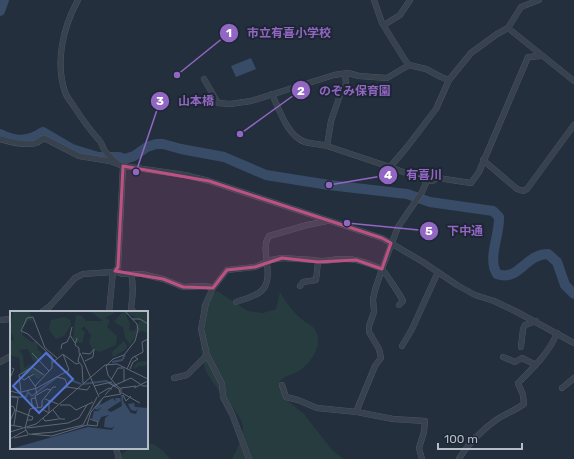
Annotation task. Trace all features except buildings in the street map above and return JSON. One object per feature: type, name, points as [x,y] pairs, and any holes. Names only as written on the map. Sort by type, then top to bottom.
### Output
[{"type":"street","points":[[78,0],[70,13],[64,34],[60,62],[65,94],[91,131],[102,143],[104,150],[122,166]]},
{"type":"street","points":[[374,0],[384,25],[409,65],[426,69],[441,78],[449,80]]},
{"type":"street","points":[[384,25],[400,14],[410,0]]},
{"type":"street","points":[[390,167],[436,109],[449,80],[472,53],[497,34],[508,28],[524,0]]},
{"type":"street","points":[[521,7],[539,0]]},
{"type":"street","points":[[508,28],[574,81]]},
{"type":"street","points":[[272,94],[291,133],[305,142],[327,146],[427,181],[432,181],[438,178],[471,183],[478,172],[528,57],[541,56]]},
{"type":"street","points":[[204,79],[218,103],[230,104],[251,101],[334,75],[345,74],[387,78],[409,65]]},
{"type":"street","points":[[327,146],[331,121],[340,95],[346,84],[345,74]]},
{"type":"street","points":[[483,160],[517,189],[523,191],[527,189],[574,125]]},
{"type":"street","points":[[0,139],[16,143],[29,144],[36,143],[44,138],[79,156],[110,161],[122,166],[185,175],[209,181],[382,238],[475,295],[494,301],[536,321],[574,343]]},
{"type":"street","points":[[109,311],[114,272],[118,267],[122,166]]},
{"type":"street","points":[[356,412],[375,366],[381,358],[379,349],[369,332],[369,326],[374,312],[374,294],[398,227],[411,210],[427,181]]},
{"type":"street","points":[[236,302],[253,297],[266,288],[269,278],[265,246],[266,240],[270,236],[307,225],[327,221]]},
{"type":"street","points":[[248,459],[232,414],[223,397],[222,384],[207,355],[201,328],[206,303],[213,288],[227,270],[255,267],[282,258],[314,260],[318,262],[343,259],[356,260],[382,269],[386,273],[392,285],[402,297],[403,301],[399,305]]},
{"type":"street","points":[[300,286],[303,282],[316,280],[318,262]]},
{"type":"street","points":[[44,311],[74,278],[83,274],[114,272],[122,274],[142,274],[163,279],[184,287],[206,286],[213,288]]},
{"type":"street","points":[[402,346],[412,329],[438,272]]},
{"type":"street","points":[[131,274],[133,282],[131,308],[133,311]]},
{"type":"street","points":[[0,320],[10,318]]},
{"type":"street","points":[[521,347],[523,329],[525,325],[536,321]]},
{"type":"street","points":[[459,459],[464,450],[486,428],[498,419],[524,404],[523,395],[518,383],[536,365],[554,340],[557,333]]},
{"type":"street","points":[[174,378],[186,374],[207,355]]},
{"type":"street","points":[[0,362],[10,357]]},
{"type":"street","points":[[503,357],[515,362],[522,358],[536,365]]},
{"type":"street","points":[[562,388],[574,379]]},
{"type":"street","points":[[282,385],[286,397],[317,408],[356,412],[393,419],[425,421],[424,432],[419,448],[422,459]]},
{"type":"street","points":[[116,449],[119,459]]},
{"type":"highlighted area","points":[[123,166],[209,181],[382,238],[391,243],[382,269],[356,260],[318,262],[282,258],[255,267],[227,270],[213,288],[183,287],[163,279],[115,271],[118,267]]},
{"type":"green space","points":[[217,291],[248,311],[263,313],[276,309],[280,292],[294,311],[314,328],[318,340],[316,352],[304,367],[280,381],[284,398],[304,414],[332,450],[344,459],[232,459],[242,435],[242,421],[208,375],[203,361],[201,345],[201,304]]},
{"type":"green space","points":[[148,443],[150,443],[157,446],[170,459],[114,459],[129,449],[148,449]]},
{"type":"water","points":[[251,58],[256,69],[236,77],[231,66]]},
{"type":"waterway","points":[[0,11],[4,0]]},
{"type":"waterway","points":[[0,134],[6,137],[22,140],[32,138],[43,132],[72,149],[98,157],[119,157],[125,159],[134,156],[147,147],[156,144],[163,144],[224,157],[266,175],[329,185],[407,194],[430,202],[493,211],[499,217],[493,261],[497,274],[511,274],[533,258],[548,254],[557,262],[565,285],[574,294]]},
{"type":"place","name":"市立有喜小学校","points":[[177,75]]},
{"type":"place","name":"のぞみ保育園","points":[[240,134]]},
{"type":"place","name":"山本橋","points":[[136,172]]},
{"type":"place","name":"有喜川","points":[[329,185]]},
{"type":"place","name":"下中通","points":[[347,223]]}]
